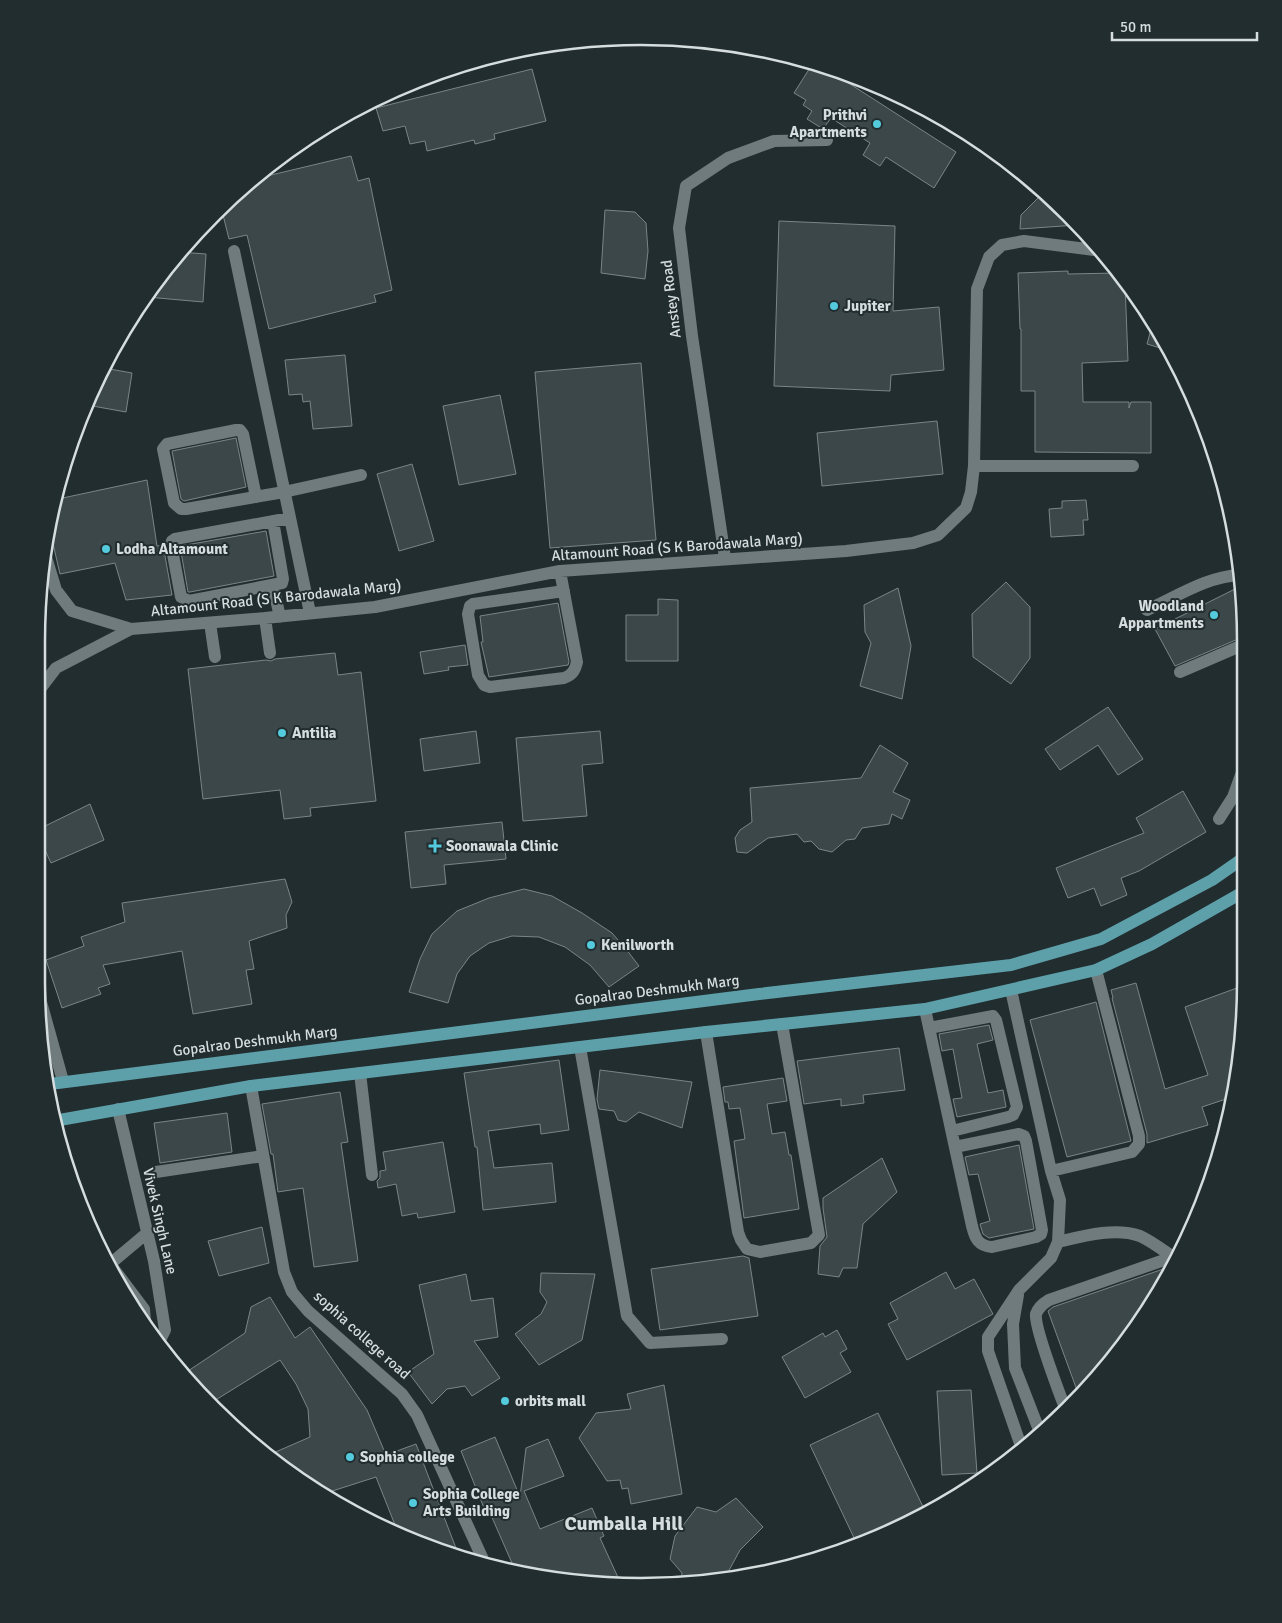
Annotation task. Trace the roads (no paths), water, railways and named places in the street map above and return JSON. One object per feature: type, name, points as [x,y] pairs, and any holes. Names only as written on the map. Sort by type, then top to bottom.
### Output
[{"type":"main road","name":"Gopalrao Deshmukh Marg","points":[[54,1083],[759,994],[1011,965],[1101,939],[1212,880],[1237,863]]},
{"type":"main road","points":[[61,1120],[251,1086],[360,1072],[925,1009],[1096,970],[1152,944],[1237,896]]},
{"type":"street","name":"Anstey Road","points":[[725,558],[692,336],[679,228],[686,186],[728,158],[774,141],[827,140]]},
{"type":"street","name":"Altamount Road (S K Barodawala Marg)","points":[[49,568],[56,590],[72,611],[130,629],[375,607],[560,571],[846,550],[913,543],[938,535],[966,508],[971,492],[974,466],[977,289],[983,270],[990,257],[1002,245],[1024,241],[1090,249]]},
{"type":"street","points":[[234,251],[310,613]]},
{"type":"street","points":[[256,497],[243,434],[240,430],[168,444],[163,449],[174,503],[181,509],[256,497],[284,492],[361,475]]},
{"type":"street","points":[[974,466],[1133,466]]},
{"type":"street","points":[[273,521],[283,579],[282,583],[186,601],[179,594],[171,544],[172,540],[273,521],[290,518]]},
{"type":"street","points":[[560,571],[564,591],[577,662],[575,670],[570,676],[564,678],[490,687],[484,685],[478,674],[468,614],[470,606],[485,602],[564,591]]},
{"type":"street","points":[[1147,610],[1208,582],[1233,575]]},
{"type":"street","points":[[273,586],[280,617]]},
{"type":"street","points":[[483,586],[485,602]]},
{"type":"street","points":[[194,600],[204,623],[214,657]]},
{"type":"street","points":[[266,618],[270,653]]},
{"type":"street","points":[[45,682],[56,668],[130,629]]},
{"type":"street","points":[[1180,672],[1237,647]]},
{"type":"street","points":[[1219,819],[1233,797],[1237,786]]},
{"type":"street","points":[[1051,1171],[1132,1152],[1139,1144],[1139,1136],[1096,970]]},
{"type":"street","points":[[1011,990],[1051,1171],[1060,1200],[1058,1242],[1051,1258],[1019,1290],[988,1337],[988,1351],[1020,1442]]},
{"type":"street","points":[[925,1009],[972,1226],[978,1242],[985,1247],[992,1247],[1036,1237],[1041,1234],[1042,1230],[1024,1136],[1019,1134],[955,1147]]},
{"type":"street","points":[[929,1028],[993,1016],[996,1020],[1017,1107],[1013,1114],[1008,1117],[952,1131]]},
{"type":"street","points":[[46,1020],[63,1081]]},
{"type":"street","points":[[706,1032],[738,1232],[747,1249],[760,1252],[811,1242],[819,1235],[782,1024]]},
{"type":"street","points":[[580,1047],[627,1316],[650,1343],[722,1340]]},
{"type":"street","points":[[360,1072],[372,1175]]},
{"type":"street","name":"sophia college road","points":[[251,1086],[284,1272],[292,1292],[308,1311],[402,1394],[417,1415],[482,1556]]},
{"type":"street","name":"Vivek Singh Lane","points":[[118,1109],[154,1261],[165,1330],[162,1336]]},
{"type":"street","points":[[156,1172],[263,1156]]},
{"type":"street","points":[[1058,1242],[1081,1236],[1124,1232],[1141,1237],[1171,1255]]},
{"type":"street","points":[[114,1259],[147,1233]]},
{"type":"street","points":[[1063,1402],[1038,1329],[1036,1315],[1039,1308],[1049,1300],[1169,1259]]},
{"type":"street","points":[[1019,1290],[1013,1324],[1016,1368],[1038,1426]]},
{"type":"street","points":[[137,1300],[144,1312]]},
{"type":"place","name":"Prithvi Apartments","points":[[877,124]]},
{"type":"place","name":"Jupiter","points":[[834,306]]},
{"type":"place","name":"Lodha Altamount","points":[[106,549]]},
{"type":"place","name":"Woodland Appartments","points":[[1214,615]]},
{"type":"place","name":"Antilia","points":[[282,733]]},
{"type":"place","name":"Soonawala Clinic","points":[[435,846]]},
{"type":"place","name":"Kenilworth","points":[[591,945]]},
{"type":"place","name":"orbits mall","points":[[505,1401]]},
{"type":"place","name":"Sophia college","points":[[350,1457]]},
{"type":"place","name":"Sophia College Arts Building","points":[[413,1503]]},
{"type":"district","name":"Cumballa Hill","points":[[624,1523]]}]
